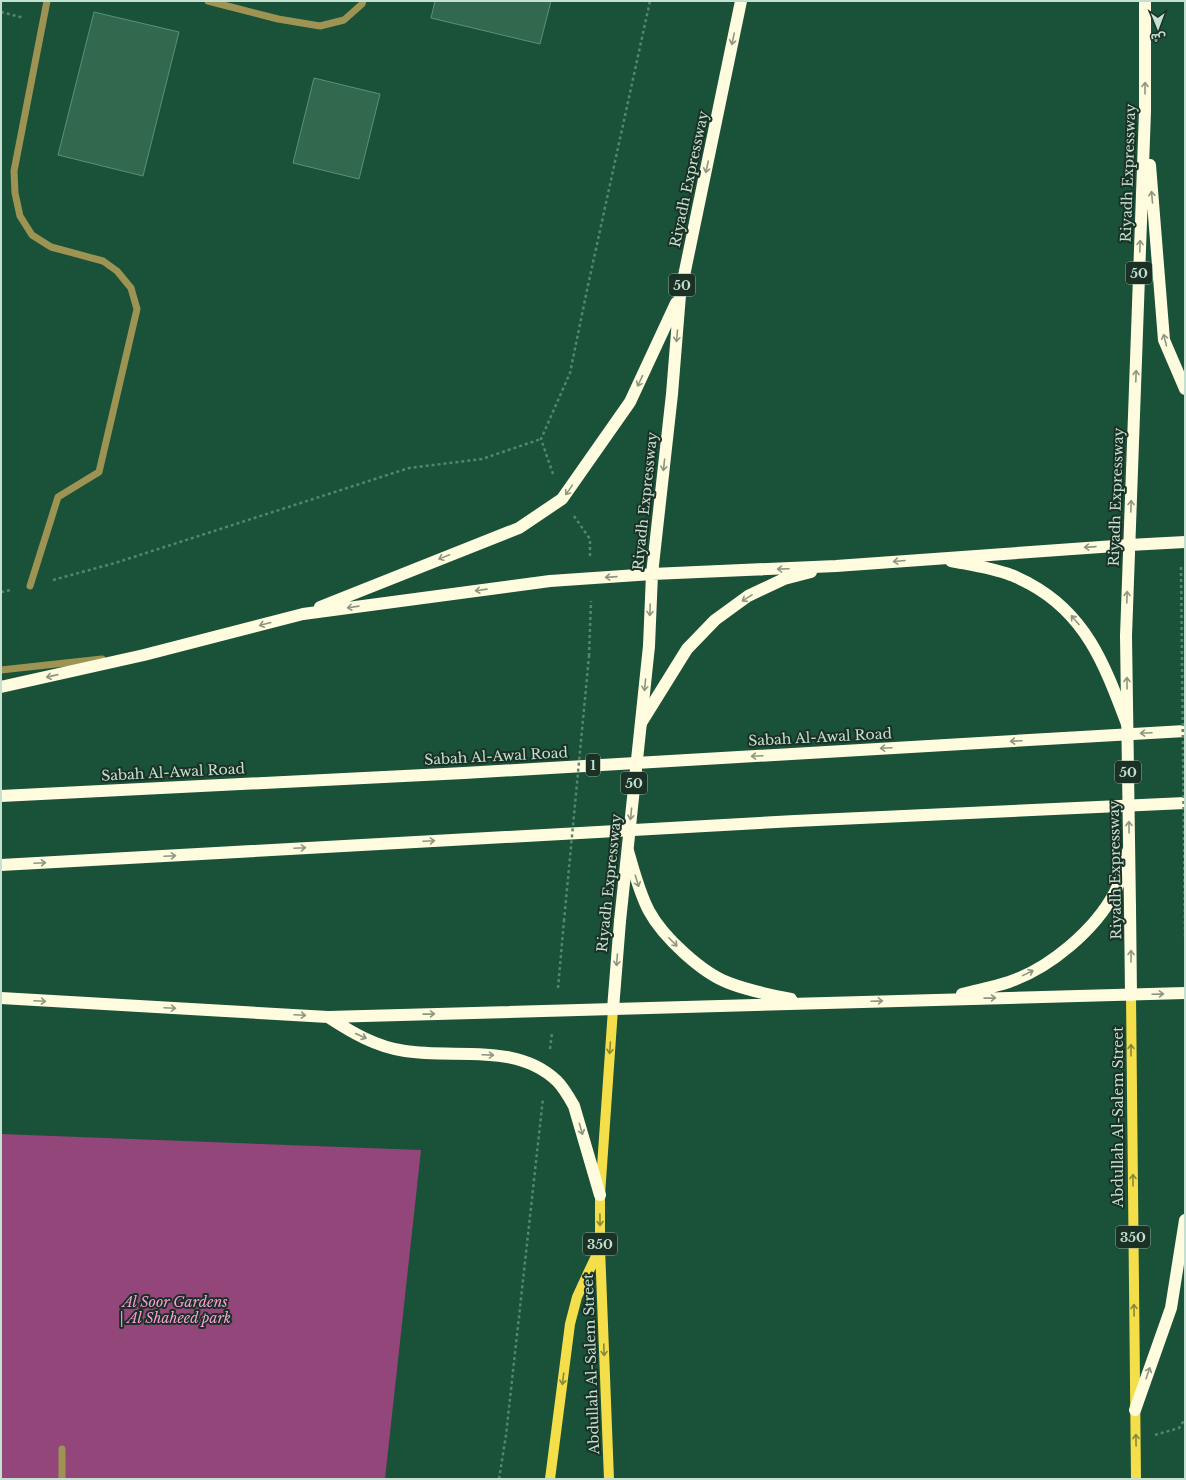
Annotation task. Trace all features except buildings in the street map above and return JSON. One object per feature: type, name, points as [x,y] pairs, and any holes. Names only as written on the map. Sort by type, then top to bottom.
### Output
[{"type":"highway","name":"Riyadh Expressway","points":[[613,1009],[627,849],[649,646],[652,574],[671,402],[680,295],[741,1]]},
{"type":"highway","name":"Riyadh Expressway","points":[[1131,995],[1126,636],[1145,111],[1145,1]]},
{"type":"highway","points":[[1145,111],[1164,340],[1185,389]]},
{"type":"highway","points":[[303,614],[519,528],[562,499],[630,402],[680,295]]},
{"type":"highway","points":[[1,687],[144,655],[303,614],[550,581],[652,574],[836,566],[1185,542]]},
{"type":"highway","points":[[938,558],[1012,575],[1046,593],[1075,619],[1097,652],[1128,726]]},
{"type":"highway","points":[[641,723],[687,649],[715,620],[748,596],[784,579],[836,566]]},
{"type":"highway","name":"Sabah Al-Awal Road","points":[[1,796],[464,773],[1185,731]]},
{"type":"highway","points":[[1,865],[795,821],[1185,803]]},
{"type":"highway","points":[[937,999],[1010,981],[1045,965],[1076,942],[1101,913],[1116,891],[1129,847]]},
{"type":"highway","points":[[627,849],[638,886],[649,912],[671,941],[697,964],[728,983],[762,994],[797,1000],[838,1003]]},
{"type":"highway","points":[[1,998],[328,1017],[1185,993]]},
{"type":"highway","points":[[328,1017],[351,1032],[377,1043],[404,1051],[431,1054],[492,1055],[511,1057],[529,1062],[546,1072],[557,1081],[574,1106],[600,1195]]},
{"type":"highway","points":[[1135,1410],[1171,1308],[1185,1220]]},
{"type":"main road","name":"Abdullah Al-Salem Street","points":[[1131,995],[1136,1479]]},
{"type":"main road","name":"Abdullah Al-Salem Street","points":[[609,1479],[600,1248],[600,1195],[613,1009]]},
{"type":"main road","points":[[550,1479],[570,1324],[577,1298],[600,1248]]},
{"type":"street","points":[[30,586],[58,497],[98,472],[137,310],[131,288],[117,271],[103,261],[51,247],[32,235],[20,216],[15,193],[14,171],[47,1]]},
{"type":"street","points":[[208,1],[278,19],[320,26],[344,20],[362,4],[363,1]]},
{"type":"street","points":[[1,670],[144,655]]},
{"type":"street","points":[[62,1449],[62,1479]]},
{"type":"path","points":[[1,592],[30,586],[115,563],[409,468],[482,459],[541,439],[570,373],[650,1]]},
{"type":"path","points":[[1,12],[42,22]]},
{"type":"path","points":[[1181,567],[1185,940]]},
{"type":"path","points":[[499,1479],[506,1434],[546,1072],[556,1011],[589,656],[592,578]]},
{"type":"path","points":[[1136,1440],[1179,1428],[1185,1419]]},
{"type":"green space","name":"Al Soor Gardens | Al Shaheed park","points":[[1,1134],[421,1150],[385,1479],[1,1479]]}]
